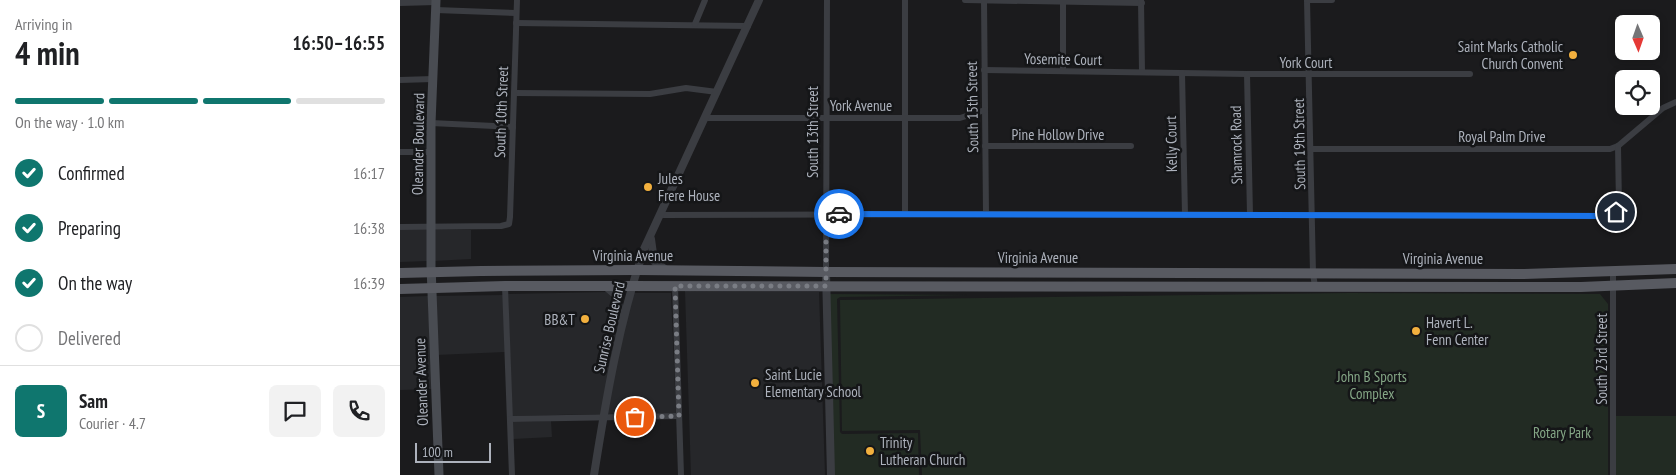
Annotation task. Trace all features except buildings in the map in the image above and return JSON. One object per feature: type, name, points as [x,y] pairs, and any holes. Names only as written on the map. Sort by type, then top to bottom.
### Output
[{"type":"main road","name":"Oleander Boulevard","points":[[431,288],[431,123],[436,4]]},
{"type":"main road","name":"Virginia Avenue","points":[[400,274],[637,270],[1523,274],[1676,270]]},
{"type":"main road","points":[[1442,287],[1450,279],[1523,274]]},
{"type":"main road","name":"Virginia Avenue","points":[[400,289],[505,286],[1442,287],[1613,286],[1676,283]]},
{"type":"main road","name":"Oleander Avenue","points":[[431,288],[439,475]]},
{"type":"street","points":[[695,24],[705,0]]},
{"type":"street","name":"Sunrise Boulevard","points":[[594,475],[621,323],[637,270],[759,0]]},
{"type":"street","name":"South 13th Street","points":[[827,0],[825,118],[826,286],[831,475]]},
{"type":"street","points":[[905,0],[906,214]]},
{"type":"street","points":[[965,0],[1142,1],[1142,72]]},
{"type":"street","name":"South 15th Street","points":[[984,0],[986,214]]},
{"type":"street","points":[[1307,0],[1332,0]]},
{"type":"street","name":"South 19th Street","points":[[1307,0],[1312,149],[1313,273],[1315,287]]},
{"type":"street","name":"South 10th Street","points":[[431,227],[501,226],[509,224],[516,13],[518,1]]},
{"type":"street","points":[[1063,1],[1063,71]]},
{"type":"street","points":[[400,3],[436,4],[516,13]]},
{"type":"street","points":[[516,24],[695,24],[748,26]]},
{"type":"street","name":"Yosemite Court","points":[[984,70],[1142,72]]},
{"type":"street","name":"York Court","points":[[1142,72],[1470,74]]},
{"type":"street","name":"Kelly Court","points":[[1182,73],[1185,215]]},
{"type":"street","name":"Shamrock Road","points":[[1247,74],[1250,215]]},
{"type":"street","points":[[400,80],[433,79]]},
{"type":"street","points":[[514,93],[650,94],[686,88],[717,92]]},
{"type":"street","points":[[661,215],[1610,216],[1616,212],[1619,206],[1618,146],[1663,108],[1676,102]]},
{"type":"street","name":"York Avenue","points":[[706,118],[960,118],[985,110]]},
{"type":"street","points":[[431,123],[513,128]]},
{"type":"street","name":"Pine Hollow Drive","points":[[985,146],[1131,146]]},
{"type":"street","name":"Royal Palm Drive","points":[[1312,149],[1610,148],[1618,146]]},
{"type":"street","points":[[400,152],[431,152]]},
{"type":"street","points":[[400,227],[431,227]]},
{"type":"street","points":[[651,236],[651,253],[654,261],[666,270]]},
{"type":"street","points":[[1030,272],[1030,286]]},
{"type":"street","name":"South 23rd Street","points":[[1613,272],[1614,475]]},
{"type":"street","points":[[505,286],[512,475]]},
{"type":"street","points":[[605,286],[617,296],[621,323]]},
{"type":"street","points":[[675,286],[681,475]]},
{"type":"street","points":[[510,419],[679,416]]},
{"type":"shaded area","points":[[400,230],[428,230],[428,261],[400,262]]},
{"type":"shaded area","points":[[434,230],[471,230],[471,259],[433,261]]},
{"type":"shaded area","name":"Saint Lucie Elementary School","points":[[685,291],[819,292],[825,475],[691,475]]},
{"type":"shaded area","points":[[609,292],[616,303],[619,323],[601,414],[512,416],[508,294]]},
{"type":"shaded area","points":[[633,293],[671,293],[676,413],[607,414],[624,326]]},
{"type":"shaded area","points":[[503,295],[505,352],[436,355],[434,296]]},
{"type":"shaded area","points":[[428,296],[432,389],[400,390],[400,297]]},
{"type":"shaded area","points":[[551,421],[552,437],[513,439],[512,422]]},
{"type":"green space","name":"John B Sports Complex","points":[[1350,293],[1600,294],[1608,304],[1608,475],[922,475],[920,430],[842,431],[840,300]]},
{"type":"green space","points":[[829,294],[968,295],[840,297],[837,299],[840,432],[842,434],[918,433],[919,475],[834,475]]},
{"type":"green space","points":[[1616,416],[1676,416],[1676,475],[1616,475]]},
{"type":"way so far","points":[[635,417],[679,416],[675,286],[826,286],[826,214],[839,214]]},
{"type":"place","name":"Saint Marks Catholic Church Convent","points":[[1573,55]]},
{"type":"place","name":"Jules Frere House","points":[[648,187]]},
{"type":"place","name":"BB&T","points":[[585,319]]},
{"type":"place","name":"Havert L. Fenn Center","points":[[1416,331]]},
{"type":"place","name":"Saint Lucie Elementary School","points":[[755,383]]},
{"type":"place","name":"Trinity Lutheran Church","points":[[870,451]]},
{"type":"route","points":[[839,214],[1610,216],[1616,212]]},
{"type":"park label","name":"Rotary Park","points":[[1562,432]]}]
